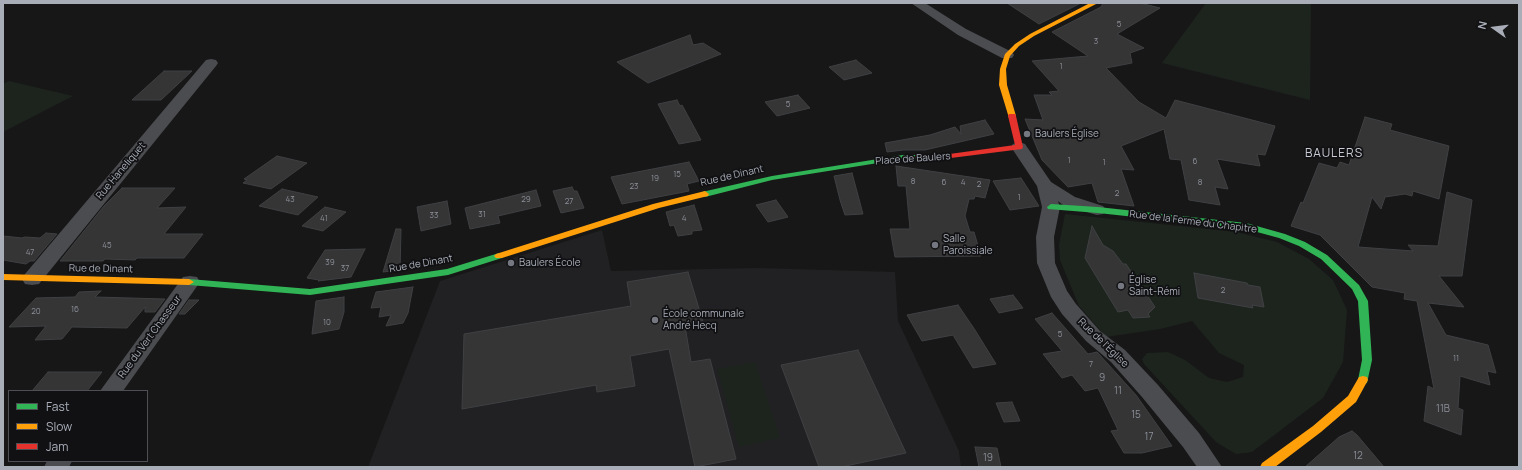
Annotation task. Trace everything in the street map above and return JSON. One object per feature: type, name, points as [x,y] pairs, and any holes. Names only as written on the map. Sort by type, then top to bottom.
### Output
[{"type":"street","points":[[917,3],[962,32],[1007,55]]},
{"type":"street","points":[[1042,181],[1019,147],[1016,130],[1003,85],[1003,68],[1007,55],[1017,45],[1032,35],[1094,3]]},
{"type":"street","name":"Rue Haneliquet","points":[[32,279],[211,63]]},
{"type":"street","name":"Place de Baulers","points":[[854,164],[903,157],[935,158],[1019,147]]},
{"type":"street","name":"Rue de Dinant","points":[[3,277],[32,279],[190,282],[310,292],[448,272],[656,206],[772,178],[854,164]]},
{"type":"street","name":"Rue de l'Église","points":[[1042,181],[1051,207],[1045,237],[1046,263],[1058,292],[1065,303],[1093,336],[1118,356],[1150,391],[1191,440],[1210,467]]},
{"type":"street","name":"Rue de la Ferme du Chapitre","points":[[1042,181],[1069,201],[1098,210]]},
{"type":"street","name":"Rue de la Ferme du Chapitre","points":[[1051,207],[1098,210],[1246,226],[1282,236],[1302,244],[1324,257],[1356,287],[1363,301],[1365,313],[1367,360],[1363,381],[1352,399],[1317,429],[1266,467]]},
{"type":"street","name":"Rue du Vert Chasseur","points":[[112,390],[190,282]]},
{"type":"shaded area","points":[[1206,3],[1311,3],[1310,100],[1162,63]]},
{"type":"shaded area","points":[[9,81],[73,96],[3,132],[3,84]]},
{"type":"shaded area","points":[[1065,214],[1236,232],[1277,242],[1309,259],[1333,280],[1347,310],[1343,362],[1323,398],[1252,452],[1236,454],[1216,442],[1144,364],[1142,359],[1147,353],[1168,352],[1185,360],[1209,378],[1227,382],[1243,377],[1244,365],[1219,353],[1192,321],[1160,329],[1106,337],[1079,306],[1060,260],[1059,245]]},
{"type":"shaded area","points":[[602,230],[611,271],[758,268],[895,272],[898,321],[959,451],[961,467],[368,467],[440,281]]},
{"type":"shaded area","points":[[755,362],[780,438],[739,447],[717,369]]},
{"type":"building","points":[[1007,3],[1081,3],[1039,24]]},
{"type":"building","points":[[1103,3],[1140,3],[1160,8],[1117,34],[1144,48],[1130,53],[1132,63],[1106,68],[1139,102],[1166,118],[1175,100],[1275,126],[1265,155],[1257,154],[1260,166],[1217,159],[1228,189],[1215,187],[1220,205],[1189,200],[1181,160],[1170,159],[1164,129],[1121,146],[1134,170],[1121,169],[1134,206],[1098,202],[1092,183],[1068,187],[1042,160],[1025,119],[1043,120],[1034,95],[1052,95],[1049,92],[1059,91],[1032,61],[1088,56],[1052,32],[1101,7]]},
{"type":"building","points":[[690,35],[693,45],[703,43],[721,54],[648,83],[617,62]]},
{"type":"building","points":[[856,60],[872,73],[844,80],[829,67]]},
{"type":"building","points":[[164,71],[192,71],[161,100],[132,100]]},
{"type":"building","points":[[798,95],[810,108],[777,116],[765,102]]},
{"type":"building","points":[[677,100],[680,106],[682,105],[701,140],[679,144],[658,104]]},
{"type":"building","points":[[1365,117],[1392,124],[1390,130],[1449,146],[1439,199],[1413,191],[1412,196],[1405,194],[1385,197],[1381,209],[1372,197],[1358,247],[1413,251],[1408,245],[1438,246],[1447,192],[1472,200],[1462,276],[1439,276],[1464,307],[1428,303],[1446,335],[1488,345],[1496,373],[1487,371],[1490,385],[1460,376],[1458,408],[1463,410],[1461,435],[1424,421],[1428,386],[1434,389],[1417,301],[1404,299],[1405,293],[1372,287],[1320,235],[1291,226],[1301,202],[1303,203],[1319,163],[1337,168],[1340,162],[1349,165]]},
{"type":"building","points":[[985,120],[994,134],[925,150],[887,152],[885,143],[930,135],[955,127],[961,134],[960,126]]},
{"type":"building","points":[[277,156],[307,163],[271,189],[243,183],[247,180],[244,179]]},
{"type":"building","points":[[689,162],[699,181],[687,184],[689,191],[622,204],[611,177]]},
{"type":"building","points":[[896,166],[990,180],[985,198],[975,196],[974,199],[969,199],[965,216],[970,232],[974,232],[981,256],[895,257],[890,229],[910,229],[906,186],[898,186]]},
{"type":"building","points":[[852,173],[863,214],[845,215],[834,176]]},
{"type":"building","points":[[1021,178],[1039,206],[1010,210],[993,181]]},
{"type":"building","points":[[572,187],[574,191],[577,191],[584,208],[561,213],[553,191]]},
{"type":"building","points":[[122,188],[175,188],[157,208],[186,207],[164,234],[203,234],[184,258],[60,261],[104,206]]},
{"type":"building","points":[[282,189],[318,197],[298,215],[259,206]]},
{"type":"building","points":[[536,190],[541,206],[498,216],[500,223],[470,229],[465,208]]},
{"type":"building","points":[[776,200],[788,217],[768,222],[756,205]]},
{"type":"building","points":[[447,201],[451,224],[421,231],[417,207]]},
{"type":"building","points":[[694,205],[702,230],[692,231],[692,234],[678,236],[674,225],[670,226],[666,212]]},
{"type":"building","points":[[325,207],[346,212],[323,231],[302,226]]},
{"type":"building","name":"Église Saint-Rémi","points":[[1092,226],[1103,245],[1113,251],[1123,264],[1126,264],[1155,307],[1148,314],[1150,317],[1133,318],[1128,310],[1118,312],[1085,258]]},
{"type":"building","points":[[396,229],[401,229],[400,270],[383,272]]},
{"type":"building","points":[[46,233],[57,234],[34,261],[30,261],[26,264],[3,260],[3,236],[40,238]]},
{"type":"building","points":[[365,249],[351,277],[318,281],[319,280],[307,278],[325,250]]},
{"type":"building","points":[[688,272],[703,322],[685,326],[691,362],[710,359],[736,459],[695,467],[669,349],[630,356],[635,386],[597,392],[596,385],[462,409],[464,334],[631,306],[627,282]]},
{"type":"building","points":[[1194,273],[1247,283],[1248,285],[1260,287],[1264,307],[1252,305],[1253,308],[1198,298]]},
{"type":"building","points":[[413,287],[408,313],[403,323],[386,326],[391,315],[379,317],[381,307],[371,308],[376,292]]},
{"type":"building","points":[[101,291],[95,297],[165,299],[155,312],[145,312],[145,307],[127,328],[72,327],[62,339],[35,340],[46,326],[9,327],[36,298],[75,297],[79,292]]},
{"type":"building","points":[[1013,295],[1023,308],[999,313],[990,299]]},
{"type":"building","points":[[344,297],[344,312],[339,329],[312,334],[316,301]]},
{"type":"building","points":[[189,300],[199,300],[185,314],[179,314]]},
{"type":"building","points":[[958,305],[996,364],[973,368],[953,335],[922,341],[907,315]]},
{"type":"building","points":[[1052,313],[1088,354],[1097,352],[1136,395],[1172,446],[1142,453],[1124,453],[1111,431],[1118,430],[1098,388],[1085,391],[1072,375],[1062,378],[1043,354],[1062,351],[1035,319]]},
{"type":"building","points":[[858,350],[906,453],[841,467],[819,467],[781,365]]},
{"type":"building","points":[[48,372],[102,372],[88,390],[33,390]]},
{"type":"building","points":[[1012,402],[1020,421],[1004,422],[996,403]]},
{"type":"building","points":[[1352,431],[1384,467],[1305,467],[1339,437]]},
{"type":"building","points":[[975,447],[997,448],[1001,467],[979,467]]},
{"type":"traffic: fast","points":[[705,194],[772,178],[903,157],[918,157]]},
{"type":"traffic: fast","points":[[1051,207],[1098,210],[1246,226],[1282,236],[1302,244],[1324,257],[1356,287],[1363,301],[1367,360],[1363,380]]},
{"type":"traffic: fast","points":[[189,282],[310,292],[448,272],[499,256]]},
{"type":"traffic: slow","points":[[1012,116],[1003,85],[1003,69],[1007,55],[1017,45],[1032,35],[1095,3]]},
{"type":"traffic: slow","points":[[499,256],[656,206],[705,194]]},
{"type":"traffic: slow","points":[[3,277],[189,282]]},
{"type":"traffic: slow","points":[[1266,467],[1317,429],[1352,399],[1363,380]]},
{"type":"traffic: jam","points":[[918,157],[935,158],[1019,147],[1012,116]]},
{"type":"place","name":"Baulers Église","points":[[1027,134]]},
{"type":"place","name":"Salle Paroissiale","points":[[935,245]]},
{"type":"place","name":"Baulers École","points":[[511,263]]},
{"type":"place","name":"Église Saint-Rémi","points":[[1121,286]]},
{"type":"place","name":"École communale André Hecq","points":[[655,320]]},
{"type":"district","name":"BAULERS","points":[[1334,154]]}]
